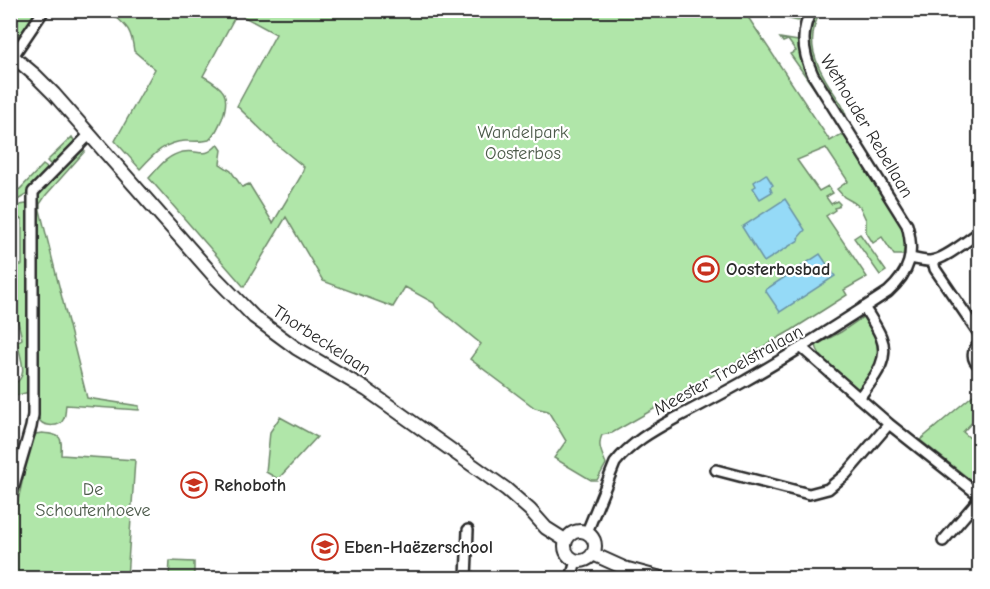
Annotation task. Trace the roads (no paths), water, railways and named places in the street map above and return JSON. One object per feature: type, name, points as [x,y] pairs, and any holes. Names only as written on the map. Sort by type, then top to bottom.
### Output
[{"type":"main road","name":"Thorbeckelaan","points":[[12,55],[54,94],[220,283],[254,317],[296,348],[401,413],[506,489],[546,528],[565,540]]},
{"type":"main road","points":[[574,531],[586,532],[595,542],[593,554],[589,559],[576,561],[566,553],[565,540],[574,531]]},
{"type":"main road","points":[[593,554],[624,568],[662,579]]},
{"type":"street","points":[[12,55],[44,10]]},
{"type":"street","name":"Wethouder Rebellaan","points":[[812,10],[803,36],[807,63],[902,215],[910,236],[910,258]]},
{"type":"street","points":[[10,492],[12,492],[33,415],[33,192],[90,134]]},
{"type":"street","points":[[910,258],[933,261],[980,231]]},
{"type":"street","name":"Meester Troelstralaan","points":[[586,532],[615,463],[623,453],[650,433],[802,348],[888,292],[896,285],[908,267],[910,258]]},
{"type":"street","points":[[933,261],[935,269],[980,335]]},
{"type":"street","points":[[859,398],[879,371],[884,350],[882,338],[864,308]]},
{"type":"street","points":[[980,344],[975,348],[972,356],[975,363],[980,366]]},
{"type":"street","points":[[802,348],[889,424],[980,497],[943,541]]},
{"type":"street","points":[[716,470],[809,494],[828,489],[846,474],[889,424]]},
{"type":"street","points":[[466,579],[468,530]]},
{"type":"street","points":[[571,579],[576,561]]},
{"type":"water","points":[[766,174],[773,185],[770,187],[772,192],[760,199],[753,188],[756,186],[754,182]]},
{"type":"water","points":[[785,199],[805,230],[798,238],[799,240],[764,262],[742,227]]},
{"type":"water","points":[[820,254],[835,276],[780,312],[765,290]]},
{"type":"place","name":"Oosterbosbad","points":[[706,269]]},
{"type":"place","name":"Rehoboth","points":[[194,485]]},
{"type":"place","name":"Eben-Haëzerschool","points":[[325,547]]},
{"type":"park label","name":"Wandelpark Oosterbos","points":[[523,142]]},
{"type":"park label","name":"De Schoutenhoeve","points":[[93,499]]}]
